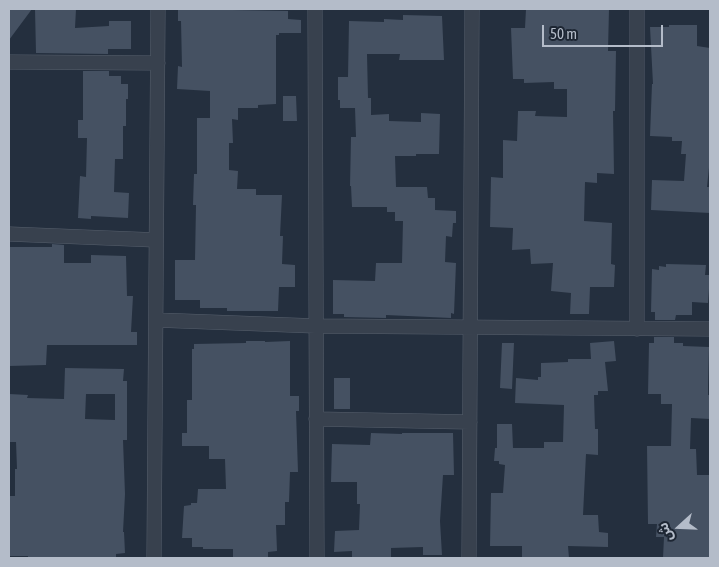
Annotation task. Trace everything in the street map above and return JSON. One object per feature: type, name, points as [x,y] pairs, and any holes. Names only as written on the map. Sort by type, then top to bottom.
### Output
[{"type":"street","points":[[154,558],[158,9]]},
{"type":"street","points":[[315,9],[317,558]]},
{"type":"street","points":[[469,558],[472,9]]},
{"type":"street","points":[[637,9],[637,329]]},
{"type":"street","points":[[9,62],[158,63]]},
{"type":"street","points":[[9,234],[156,240]]},
{"type":"street","points":[[156,320],[316,326],[710,329]]},
{"type":"street","points":[[316,420],[470,422]]},
{"type":"building","points":[[9,9],[32,9],[9,40]]},
{"type":"building","points":[[35,9],[76,9],[75,28],[109,26],[109,21],[131,21],[131,49],[108,49],[108,54],[36,53]]},
{"type":"building","points":[[178,9],[288,11],[288,19],[301,20],[301,33],[279,33],[279,35],[276,35],[276,104],[258,105],[258,108],[238,108],[238,120],[232,119],[233,143],[229,143],[229,170],[238,171],[237,189],[256,189],[256,195],[282,195],[280,236],[283,236],[282,264],[295,265],[295,287],[279,287],[278,311],[227,311],[227,308],[200,308],[200,300],[175,300],[175,260],[195,260],[196,205],[193,205],[194,174],[197,174],[197,118],[210,118],[210,91],[177,89],[178,66],[182,67],[181,21],[178,21]]},
{"type":"building","points":[[526,9],[609,9],[608,51],[616,51],[615,111],[613,111],[614,174],[597,173],[597,183],[585,182],[584,221],[612,223],[611,264],[615,265],[614,287],[590,287],[589,314],[570,314],[571,293],[551,291],[553,263],[531,264],[530,249],[512,250],[513,228],[490,227],[491,177],[503,178],[503,140],[517,141],[518,111],[536,111],[535,116],[567,117],[567,89],[554,89],[554,82],[524,83],[524,79],[513,79],[511,28],[525,28]]},
{"type":"building","points":[[403,15],[442,16],[444,60],[399,60],[400,54],[367,54],[368,98],[371,98],[371,115],[389,114],[389,121],[421,122],[421,113],[440,114],[439,154],[395,156],[396,187],[427,187],[428,198],[435,198],[435,210],[456,211],[456,223],[453,223],[452,237],[446,236],[445,262],[456,263],[454,314],[451,313],[451,318],[386,315],[386,318],[344,317],[344,314],[333,314],[333,280],[375,281],[376,263],[402,263],[403,221],[395,221],[395,212],[387,212],[387,207],[352,207],[350,186],[351,137],[356,137],[355,108],[340,108],[338,77],[348,77],[349,21],[384,22],[384,19],[403,20]]},
{"type":"building","points":[[669,25],[697,25],[697,46],[710,48],[710,158],[707,187],[710,187],[710,213],[651,210],[652,180],[684,181],[686,154],[681,154],[682,141],[672,141],[672,137],[650,136],[653,84],[650,27],[669,27]]},
{"type":"building","points":[[83,71],[109,71],[109,76],[121,76],[121,84],[128,84],[126,126],[123,126],[123,159],[115,159],[114,192],[129,193],[128,218],[91,216],[91,219],[78,218],[80,176],[86,177],[87,138],[78,138],[78,120],[83,120]]},
{"type":"building","points":[[283,96],[296,96],[297,121],[283,121]]},
{"type":"building","points":[[52,244],[64,245],[64,263],[91,263],[91,255],[126,256],[127,296],[133,296],[131,332],[137,332],[137,345],[47,345],[46,365],[9,366],[9,247],[52,247]]},
{"type":"building","points":[[666,264],[706,265],[705,275],[710,275],[708,303],[692,302],[692,315],[676,315],[675,320],[655,320],[655,312],[651,312],[652,269],[659,270],[659,266],[666,267]]},
{"type":"building","points":[[654,337],[674,337],[674,343],[683,343],[683,346],[709,347],[708,395],[710,395],[710,419],[691,418],[690,449],[696,449],[697,475],[709,475],[710,558],[663,558],[664,537],[656,537],[657,524],[648,524],[647,446],[671,446],[672,404],[661,404],[661,394],[648,394],[649,343],[654,343]]},
{"type":"building","points":[[246,341],[290,341],[290,396],[299,396],[299,411],[296,411],[298,472],[290,472],[289,502],[285,502],[285,525],[276,525],[277,551],[268,552],[268,558],[233,558],[233,549],[192,547],[192,538],[182,538],[184,506],[197,503],[198,489],[226,489],[225,459],[209,459],[209,446],[182,446],[182,433],[187,433],[187,400],[192,400],[192,349],[194,349],[194,344],[246,343]]},
{"type":"building","points":[[614,341],[616,361],[605,362],[608,391],[598,391],[598,395],[594,395],[595,429],[598,429],[598,455],[586,454],[583,515],[598,515],[599,532],[608,533],[608,547],[568,546],[569,558],[522,558],[522,546],[490,546],[491,493],[503,493],[505,465],[499,464],[499,461],[494,461],[495,448],[497,448],[497,424],[512,424],[513,448],[544,448],[544,442],[563,442],[564,405],[515,403],[516,378],[538,380],[538,377],[541,377],[541,363],[568,362],[568,359],[591,359],[590,343]]},
{"type":"building","points":[[502,343],[514,343],[512,389],[500,388]]},
{"type":"building","points":[[65,368],[124,369],[123,381],[127,381],[127,440],[123,440],[125,494],[123,532],[125,553],[116,554],[116,558],[28,558],[28,556],[9,556],[9,496],[15,496],[15,469],[17,469],[16,442],[9,442],[9,394],[28,395],[27,398],[64,399]],"holes":[[[86,394],[115,394],[115,420],[85,419]]]},
{"type":"building","points":[[334,378],[350,378],[350,409],[334,409]]},
{"type":"building","points":[[371,433],[453,433],[454,475],[443,475],[440,521],[442,555],[423,555],[423,547],[391,548],[391,558],[352,558],[352,551],[334,552],[335,531],[359,530],[360,504],[357,504],[357,482],[331,482],[332,444],[370,445]]}]
